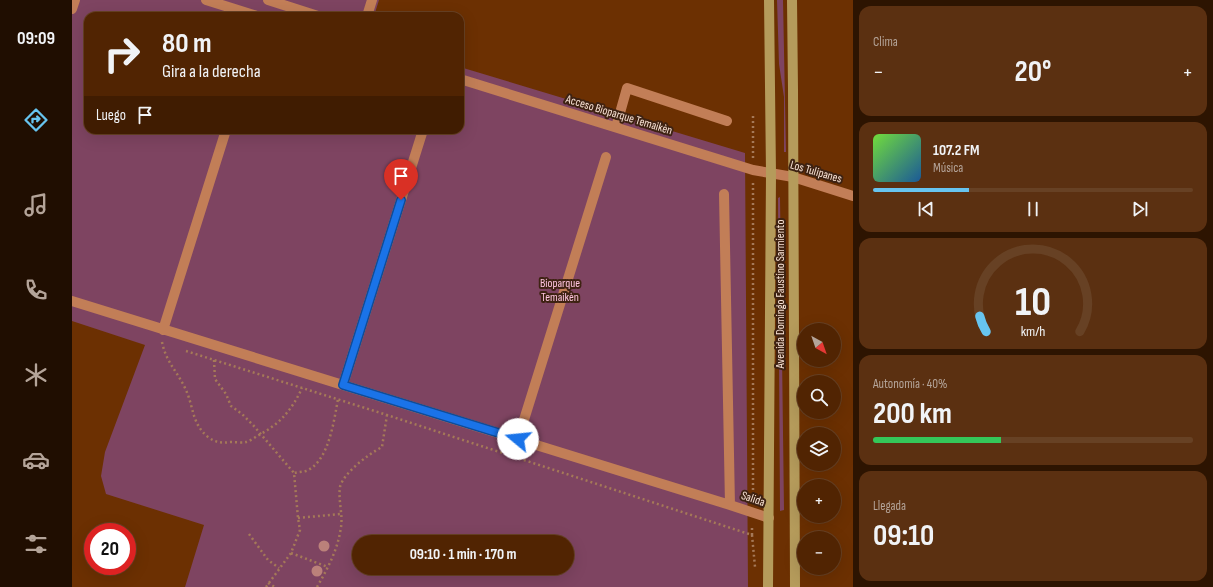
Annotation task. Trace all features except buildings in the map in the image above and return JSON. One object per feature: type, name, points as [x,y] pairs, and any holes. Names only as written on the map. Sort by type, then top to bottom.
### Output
[{"type":"main road","name":"Avenida Domingo Faustino Sarmiento","points":[[768,587],[771,174],[769,0]]},
{"type":"main road","name":"Avenida Domingo Faustino Sarmiento","points":[[792,0],[795,587]]},
{"type":"street","points":[[72,9],[75,0]]},
{"type":"street","points":[[206,0],[244,12]]},
{"type":"street","points":[[268,0],[306,12]]},
{"type":"street","points":[[368,12],[372,0]]},
{"type":"street","name":"Acceso Bioparque Temaikèn","points":[[464,80],[753,170],[771,174]]},
{"type":"street","points":[[616,127],[627,88],[727,121]]},
{"type":"street","points":[[163,330],[225,134]]},
{"type":"street","points":[[343,385],[422,134]]},
{"type":"street","points":[[518,439],[606,157]]},
{"type":"street","name":"Los Tulipanes","points":[[771,174],[793,178],[853,196]]},
{"type":"street","points":[[724,194],[730,505]]},
{"type":"street","name":"Salida","points":[[72,301],[769,518]]},
{"type":"path","points":[[753,113],[752,536],[755,572],[768,574]]},
{"type":"path","points":[[163,330],[162,343],[167,359],[186,389],[197,425],[208,437],[217,442],[247,442],[261,434],[276,424],[288,411],[295,403],[302,388]]},
{"type":"path","points":[[162,343],[170,346]]},
{"type":"path","points":[[185,350],[387,415],[752,536]]},
{"type":"path","points":[[214,360],[215,379],[226,394],[231,406],[242,414],[261,434],[294,473],[300,530],[291,553],[266,587]]},
{"type":"path","points":[[294,473],[307,471],[324,454],[331,435],[338,399],[343,385]]},
{"type":"path","points":[[317,587],[328,567],[337,545],[341,526],[340,486],[350,471],[370,454],[382,447],[387,415]]},
{"type":"path","points":[[298,518],[340,514]]},
{"type":"path","points":[[249,534],[268,560],[280,568]]},
{"type":"path","points":[[291,553],[328,567]]},
{"type":"path","points":[[268,583],[275,587]]},
{"type":"green space","name":"Bioparque Temaikèn","points":[[72,0],[379,0],[375,12],[84,12],[84,134],[464,134],[464,68],[745,153],[748,587],[185,587],[204,525],[106,494],[101,476],[105,452],[145,345],[72,321]]},
{"type":"green space","points":[[777,0],[783,0],[786,152],[784,152],[784,97],[779,64]]},
{"type":"green space","points":[[780,197],[784,510],[780,511],[778,198]]},
{"type":"route","points":[[401,200],[343,385],[518,439]]}]
